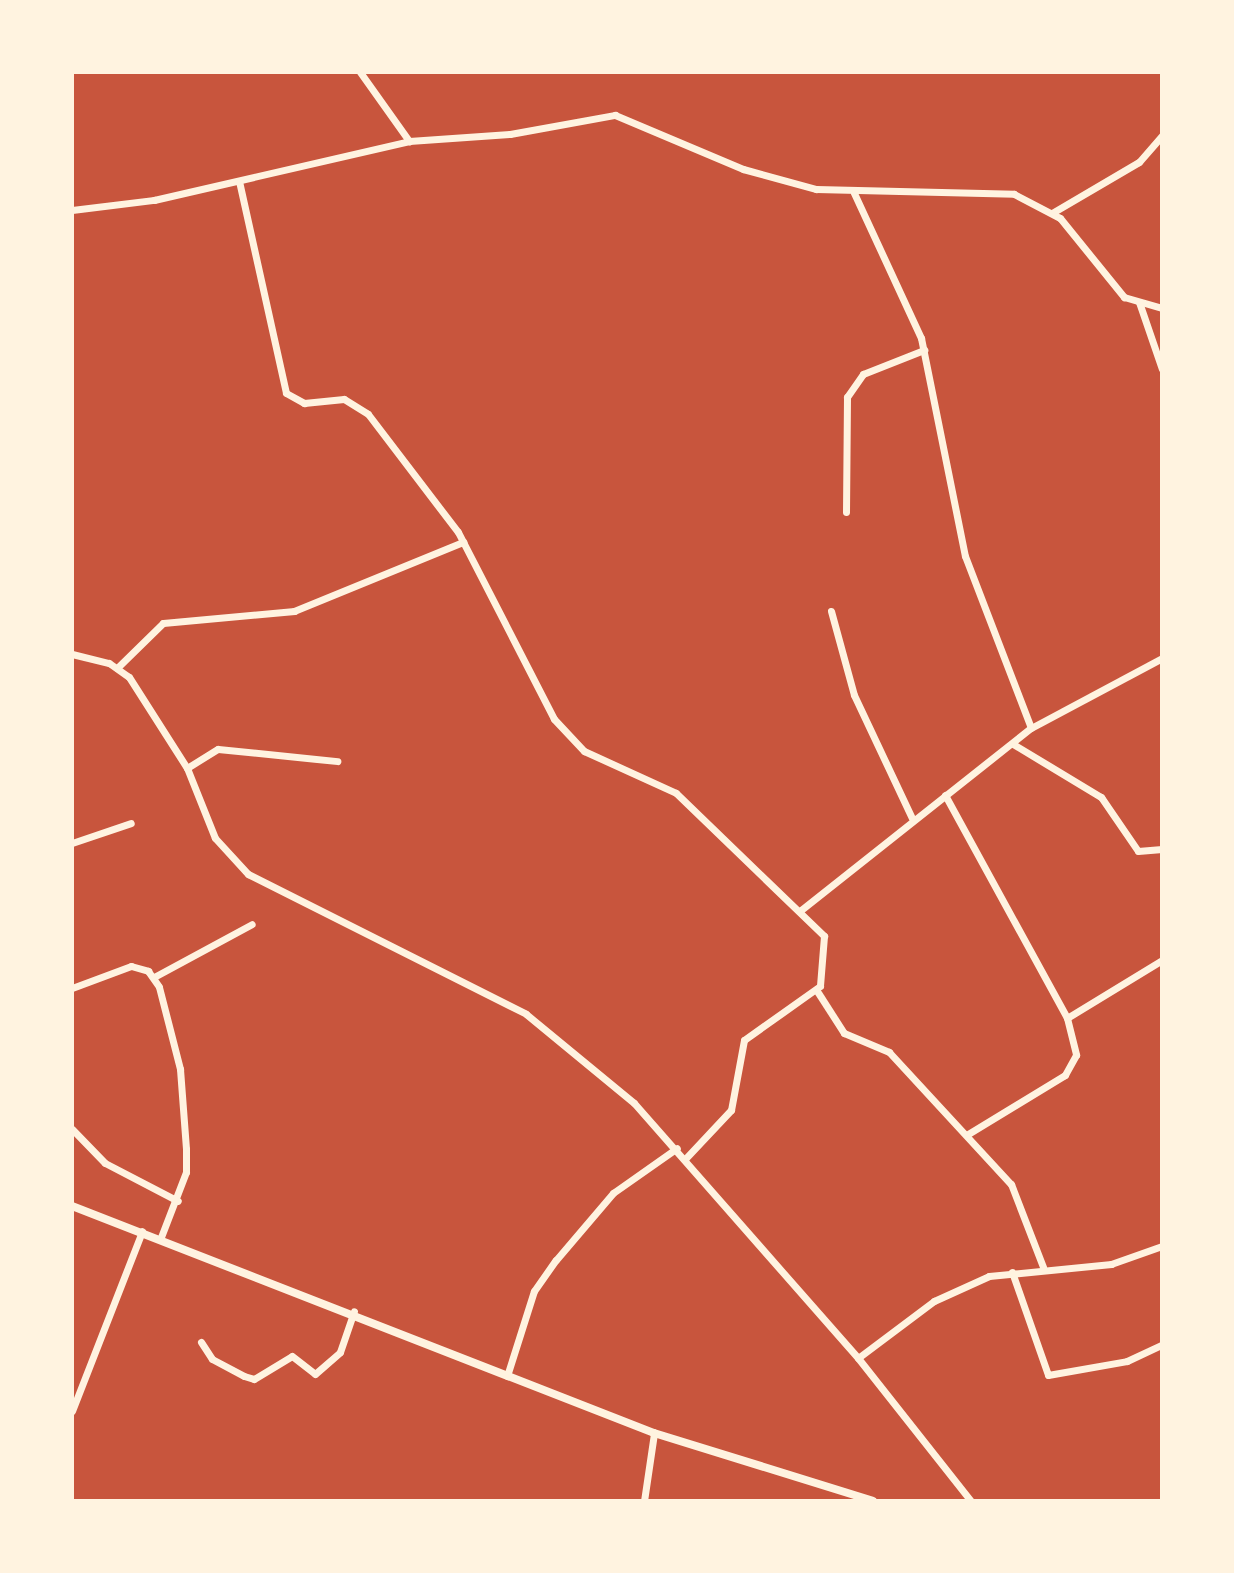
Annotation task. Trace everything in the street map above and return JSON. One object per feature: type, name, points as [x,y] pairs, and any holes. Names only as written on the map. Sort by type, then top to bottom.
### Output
[{"type":"street","points":[[360,72],[409,141]]},
{"type":"street","points":[[72,210],[239,181],[409,141],[478,138],[615,115],[743,169],[854,193],[971,189],[1014,194],[1052,213],[1090,252],[1117,291],[1139,302],[1162,308]]},
{"type":"street","points":[[1052,213],[1139,162],[1162,136]]},
{"type":"street","points":[[239,181],[286,393],[304,403],[344,399],[368,414],[463,542],[554,719],[584,751],[676,793],[801,910],[826,946],[817,991],[844,1033],[889,1052],[968,1134],[1022,1201],[1043,1267]]},
{"type":"street","points":[[854,193],[924,350],[965,556],[1031,728]]},
{"type":"street","points":[[1139,302],[1162,369]]},
{"type":"street","points":[[846,512],[847,397],[863,374],[924,350]]},
{"type":"street","points":[[117,668],[163,623],[294,611],[463,542]]},
{"type":"street","points":[[831,611],[854,695],[912,818]]},
{"type":"street","points":[[72,654],[117,668],[159,718],[187,768],[215,838],[248,874],[526,1014],[677,1148],[858,1358],[971,1501]]},
{"type":"street","points":[[801,910],[912,818],[1031,728],[1162,658]]},
{"type":"street","points":[[1013,744],[1101,797],[1138,851],[1162,849]]},
{"type":"street","points":[[187,768],[218,749],[337,761]]},
{"type":"street","points":[[945,795],[1067,1018],[1074,1065],[968,1134]]},
{"type":"street","points":[[72,843],[131,823]]},
{"type":"street","points":[[154,977],[252,924]]},
{"type":"street","points":[[1067,1018],[1162,960]]},
{"type":"street","points":[[72,988],[131,966],[154,977]]},
{"type":"street","points":[[154,977],[184,1100],[186,1172],[178,1201],[161,1237]]},
{"type":"street","points":[[686,1158],[731,1110],[744,1040],[817,991]]},
{"type":"street","points":[[72,1129],[105,1163],[178,1201]]},
{"type":"street","points":[[507,1376],[534,1291],[556,1260],[613,1193],[677,1148]]},
{"type":"street","points":[[72,1206],[354,1311],[507,1376],[654,1433],[873,1501]]},
{"type":"street","points":[[72,1411],[142,1231]]},
{"type":"street","points":[[858,1358],[934,1301],[1012,1272],[1043,1267],[1111,1264],[1162,1246]]},
{"type":"street","points":[[1012,1272],[1048,1375],[1127,1361],[1162,1345]]},
{"type":"street","points":[[201,1342],[212,1359],[254,1379],[292,1356],[315,1374],[340,1352],[354,1311]]},
{"type":"street","points":[[644,1501],[654,1433]]}]
